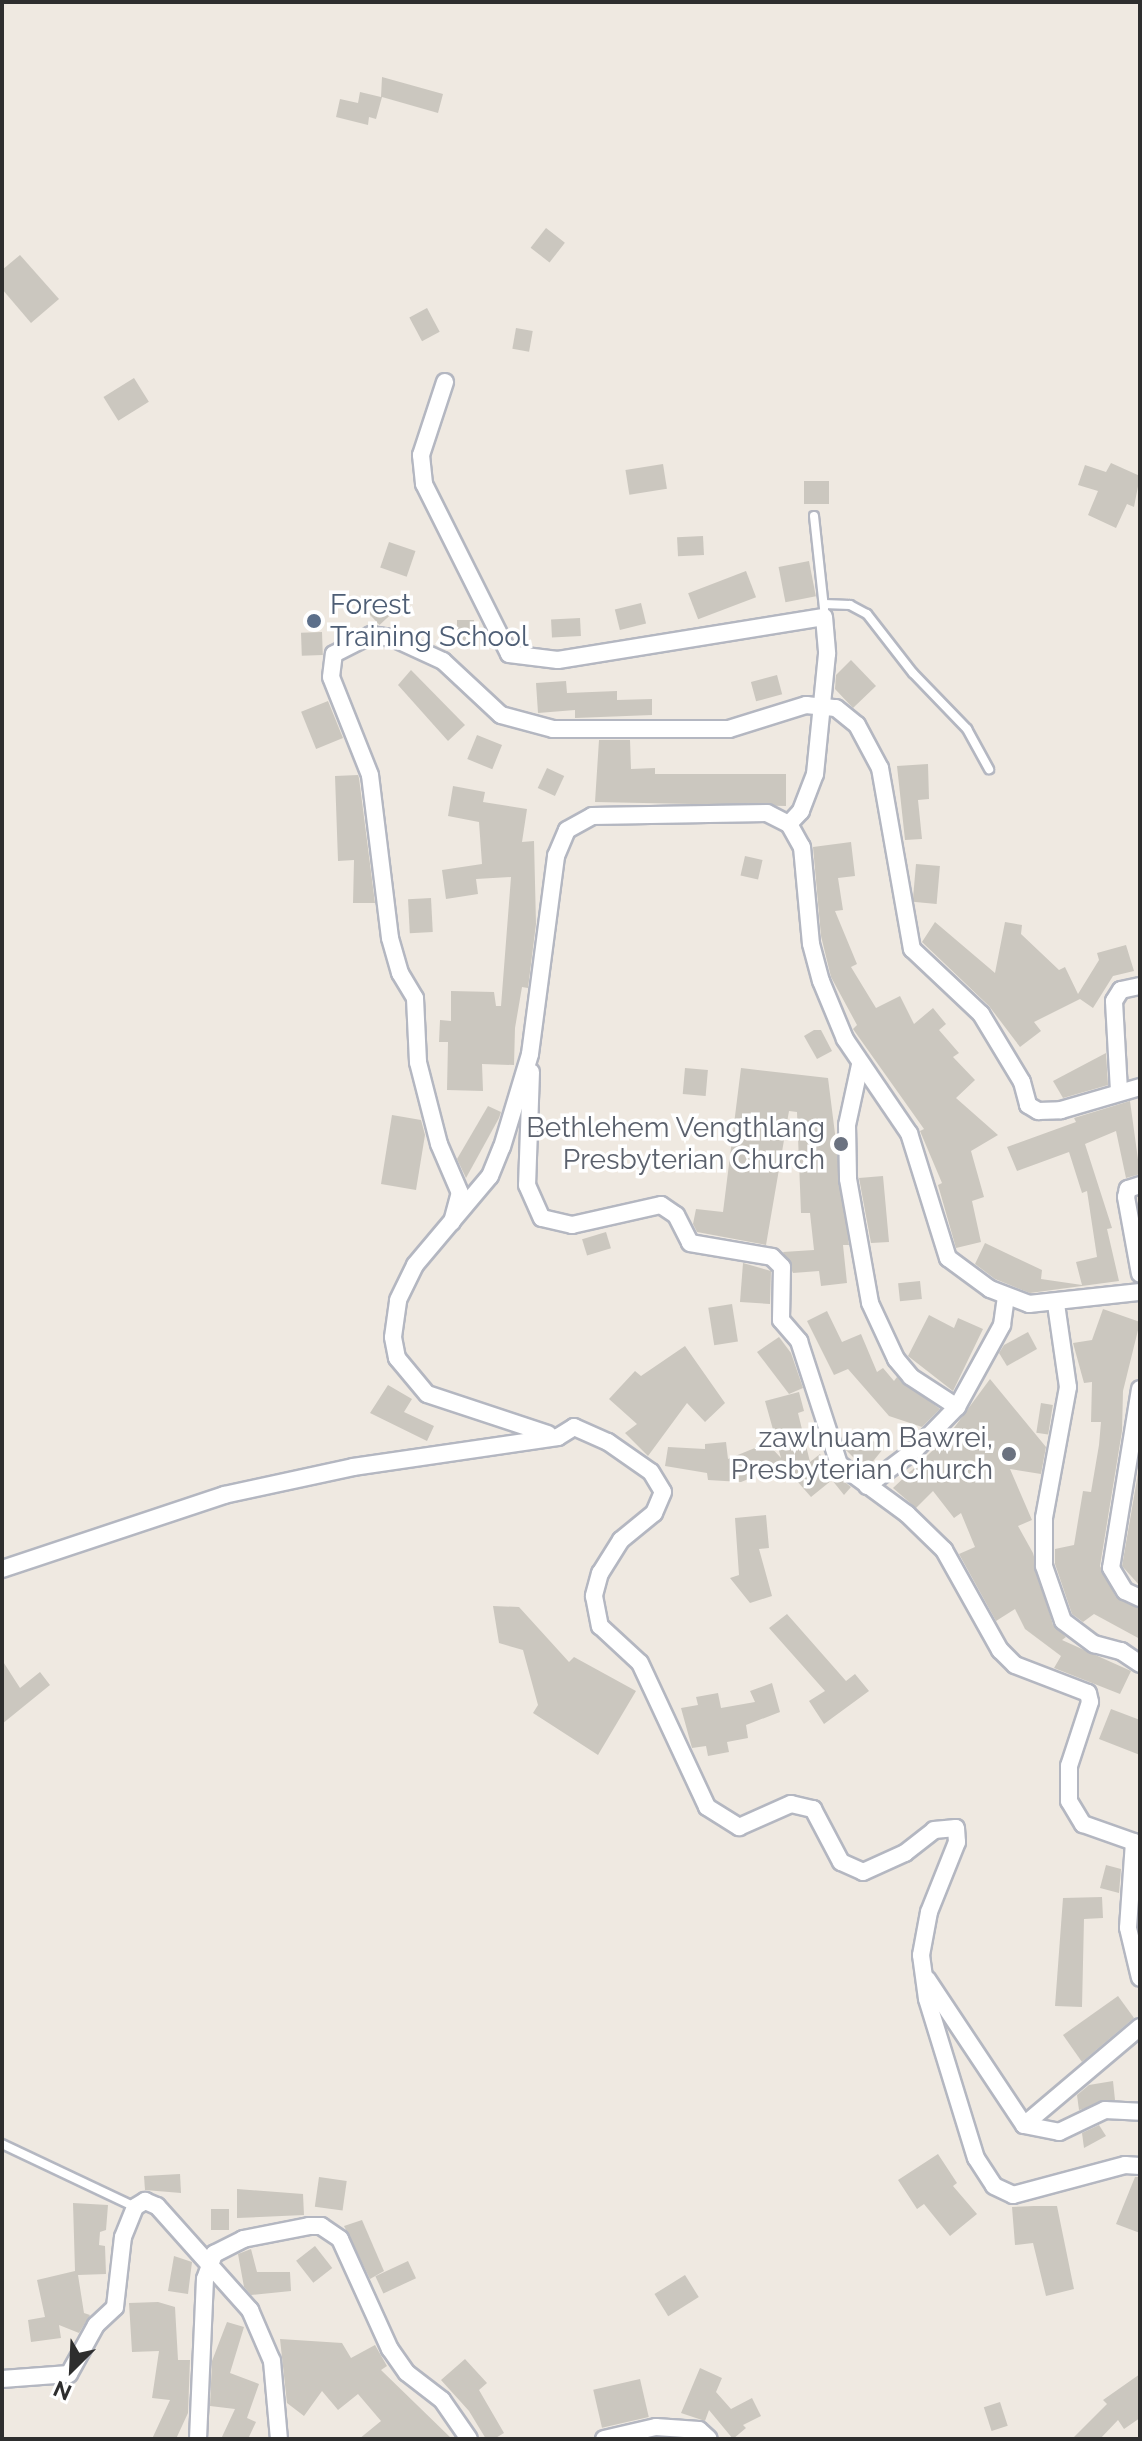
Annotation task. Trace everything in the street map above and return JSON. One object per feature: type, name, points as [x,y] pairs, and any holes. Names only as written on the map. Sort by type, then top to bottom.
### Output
[{"type":"street","points":[[445,382],[421,455],[424,484],[509,654],[558,660],[824,611],[827,654],[815,774],[801,811],[789,824]]},
{"type":"street","points":[[452,1222],[460,1193],[439,1144],[418,1062],[415,998],[400,973],[390,938],[370,775],[331,677],[334,654],[357,638],[393,638],[443,661],[501,715],[553,729],[729,729],[822,704],[857,725],[880,768],[912,949],[981,1014],[1022,1082],[1028,1105],[1038,1111],[1061,1110],[1140,1087]]},
{"type":"street","points":[[1140,1292],[1056,1304],[1006,1297],[948,1258],[909,1133],[860,1065],[815,963],[802,847],[789,824],[767,813],[592,816],[567,830],[556,856],[530,1054],[527,1185],[536,1211],[550,1224],[572,1225],[661,1205],[676,1215],[690,1243],[772,1257],[782,1267],[781,1320],[799,1341],[824,1430],[839,1464],[907,1514],[944,1550],[1000,1650],[1015,1665],[1088,1693],[1090,1702],[1069,1766],[1069,1801],[1083,1824],[1134,1842],[1128,1928],[1140,1978]]},
{"type":"street","points":[[1119,1091],[1115,996],[1140,986]]},
{"type":"street","points":[[530,1054],[490,1176],[415,1265],[398,1300],[397,1358],[427,1394],[558,1437]]},
{"type":"street","points":[[860,1065],[847,1125],[848,1179],[870,1303],[903,1368],[926,1390],[957,1407]]},
{"type":"street","points":[[1140,1185],[1128,1189],[1126,1197],[1140,1274]]},
{"type":"street","points":[[867,1486],[916,1449],[957,1407],[1002,1325],[1006,1297]]},
{"type":"street","points":[[1056,1304],[1068,1387],[1044,1518],[1044,1566],[1063,1621],[1094,1644],[1121,1651],[1140,1664]]},
{"type":"street","points":[[1140,1389],[1111,1568],[1125,1591],[1140,1598]]},
{"type":"street","points":[[2,1569],[224,1495],[353,1467],[558,1437],[574,1427],[581,1429],[661,1482],[654,1513],[621,1540],[600,1573],[595,1606],[605,1634],[643,1668],[687,1772],[714,1816],[739,1827],[791,1804],[813,1809],[824,1820],[841,1862],[863,1872],[905,1853],[934,1830],[956,1828],[957,1842],[923,1935],[922,1971],[963,2127],[999,2191],[1019,2194],[1125,2165],[1140,2166]]},
{"type":"street","points":[[922,1971],[1024,2125],[1059,2132],[1105,2110],[1140,2112]]},
{"type":"street","points":[[1024,2125],[1140,2027]]},
{"type":"street","points":[[2,2379],[69,2374],[96,2325],[115,2307],[118,2258],[135,2207],[145,2201],[157,2206],[250,2310],[267,2344],[279,2439]]},
{"type":"street","points":[[198,2439],[208,2265],[218,2249],[243,2239],[309,2226],[332,2231],[390,2349],[407,2373],[442,2400],[469,2439]]},
{"type":"street","points":[[604,2439],[687,2427],[709,2439]]},
{"type":"lane","points":[[814,516],[824,611],[850,605],[867,614],[913,673],[967,729],[989,769]]},
{"type":"lane","points":[[2,2144],[135,2207]]},
{"type":"building","points":[[382,77],[443,94],[438,113],[382,97],[376,119],[369,117],[368,125],[336,117],[340,99],[358,103],[360,92],[381,97]]},
{"type":"building","points":[[546,228],[565,243],[550,262],[531,248]]},
{"type":"building","points":[[20,255],[59,299],[31,323],[2,289],[2,270]]},
{"type":"building","points":[[427,308],[440,332],[422,341],[409,317]]},
{"type":"building","points":[[516,328],[533,331],[529,352],[512,349]]},
{"type":"building","points":[[134,378],[149,402],[118,421],[103,397]]},
{"type":"building","points":[[1111,463],[1140,476],[1134,507],[1127,504],[1116,528],[1088,515],[1098,491],[1078,485],[1085,465],[1106,472]]},
{"type":"building","points":[[663,464],[667,489],[629,495],[625,470]]},
{"type":"building","points":[[804,481],[829,481],[829,504],[804,504]]},
{"type":"building","points":[[703,536],[704,555],[678,556],[677,537]]},
{"type":"building","points":[[389,542],[415,551],[407,577],[380,568]]},
{"type":"building","points":[[809,561],[816,596],[785,602],[779,567]]},
{"type":"building","points":[[746,571],[756,597],[698,619],[688,593]]},
{"type":"building","points":[[377,596],[393,613],[380,625],[364,608]]},
{"type":"building","points":[[641,603],[646,623],[620,630],[615,610]]},
{"type":"building","points":[[580,618],[581,636],[552,637],[551,620]]},
{"type":"building","points":[[457,620],[474,620],[474,641],[457,641]]},
{"type":"building","points":[[322,632],[323,655],[302,656],[301,633]]},
{"type":"building","points":[[851,660],[876,686],[853,708],[835,689],[836,675]]},
{"type":"building","points":[[411,670],[465,725],[448,741],[398,685]]},
{"type":"building","points":[[777,675],[782,694],[756,701],[751,682]]},
{"type":"building","points":[[566,681],[567,693],[617,691],[617,700],[652,699],[652,715],[575,718],[575,710],[538,713],[536,683]]},
{"type":"building","points":[[328,701],[343,738],[316,749],[301,712]]},
{"type":"building","points":[[477,735],[502,745],[492,769],[467,759]]},
{"type":"building","points":[[599,740],[630,740],[631,769],[655,768],[655,774],[786,774],[786,806],[595,802]]},
{"type":"building","points":[[928,764],[929,799],[918,800],[922,839],[905,840],[897,766]]},
{"type":"building","points":[[547,768],[564,776],[555,796],[538,788]]},
{"type":"building","points":[[358,775],[375,903],[353,903],[354,860],[338,861],[335,776]]},
{"type":"building","points":[[453,786],[485,792],[483,802],[527,809],[522,842],[534,841],[536,924],[528,988],[522,987],[515,1028],[514,1065],[482,1064],[483,1091],[447,1090],[448,1042],[439,1042],[440,1020],[451,1021],[451,991],[494,992],[496,1006],[501,1006],[511,877],[476,879],[478,894],[446,899],[442,870],[482,864],[479,822],[448,816]]},
{"type":"building","points":[[851,842],[855,876],[838,878],[843,910],[835,911],[857,964],[851,967],[876,1008],[900,996],[914,1024],[933,1008],[946,1024],[939,1030],[959,1053],[953,1057],[975,1080],[956,1098],[998,1135],[971,1151],[984,1197],[972,1201],[981,1242],[956,1248],[938,1185],[942,1183],[920,1131],[924,1129],[853,1029],[857,1025],[831,977],[821,936],[813,847]]},
{"type":"building","points":[[745,856],[763,860],[758,880],[741,875]]},
{"type":"building","points":[[916,864],[940,866],[937,904],[913,902]]},
{"type":"building","points":[[431,898],[433,932],[410,933],[408,899]]},
{"type":"building","points":[[935,922],[995,973],[1005,922],[1022,925],[1021,934],[1059,970],[1065,967],[1078,994],[1099,960],[1097,953],[1126,945],[1134,971],[1113,976],[1093,1008],[1080,999],[1034,1022],[1041,1031],[1020,1047],[989,1006],[922,942]]},
{"type":"building","points":[[821,1030],[832,1051],[817,1059],[804,1036]]},
{"type":"building","points":[[1106,1053],[1108,1085],[1063,1098],[1053,1081]]},
{"type":"building","points":[[685,1068],[708,1070],[706,1096],[683,1094]]},
{"type":"building","points":[[741,1068],[828,1078],[849,1245],[843,1245],[847,1283],[821,1286],[819,1271],[793,1273],[783,1252],[814,1250],[810,1213],[801,1213],[797,1112],[789,1111],[766,1245],[697,1232],[693,1224],[696,1209],[723,1212]]},
{"type":"building","points":[[1130,1101],[1140,1174],[1126,1178],[1116,1131],[1085,1144],[1112,1228],[1107,1229],[1119,1281],[1030,1293],[995,1279],[975,1264],[985,1243],[1042,1270],[1041,1279],[1082,1285],[1076,1262],[1097,1257],[1087,1191],[1082,1193],[1069,1152],[1017,1171],[1007,1147],[1076,1122],[1074,1118]]},
{"type":"building","points":[[488,1106],[501,1112],[466,1178],[457,1159]]},
{"type":"building","points":[[392,1115],[421,1120],[425,1135],[416,1190],[381,1184]]},
{"type":"building","points":[[883,1176],[889,1242],[871,1243],[859,1178]]},
{"type":"building","points":[[606,1232],[611,1248],[587,1256],[582,1239]]},
{"type":"building","points":[[743,1263],[771,1271],[770,1304],[740,1302]]},
{"type":"building","points":[[920,1281],[922,1299],[900,1301],[898,1283]]},
{"type":"building","points":[[732,1304],[738,1342],[714,1345],[708,1308]]},
{"type":"building","points":[[1103,1309],[1140,1322],[1123,1391],[1122,1431],[1100,1566],[1116,1597],[1140,1609],[1140,1639],[1094,1614],[1083,1622],[1072,1614],[1055,1564],[1055,1549],[1074,1545],[1083,1491],[1091,1492],[1101,1422],[1091,1422],[1092,1382],[1084,1383],[1073,1343],[1092,1340]]},
{"type":"building","points":[[827,1311],[842,1342],[861,1334],[877,1372],[883,1368],[894,1381],[897,1377],[940,1409],[922,1427],[889,1416],[848,1369],[834,1375],[807,1321]]},
{"type":"building","points":[[929,1315],[954,1328],[958,1318],[983,1329],[953,1391],[908,1356]]},
{"type":"building","points":[[1028,1332],[1037,1349],[1007,1366],[999,1353],[1004,1345]]},
{"type":"building","points":[[779,1337],[791,1353],[803,1388],[789,1394],[757,1352]]},
{"type":"building","points":[[685,1346],[725,1403],[705,1422],[687,1403],[648,1456],[625,1433],[637,1424],[609,1399],[635,1371],[641,1376]]},
{"type":"building","points":[[990,1379],[1046,1447],[1041,1474],[1010,1469],[1032,1520],[1018,1526],[1033,1553],[1053,1625],[1066,1637],[1062,1640],[1131,1671],[1120,1694],[1054,1668],[1061,1656],[1025,1629],[1015,1609],[996,1621],[959,1554],[975,1547],[961,1513],[954,1518],[933,1491],[916,1508],[893,1488],[948,1436]]},
{"type":"building","points":[[388,1385],[412,1399],[404,1412],[434,1426],[427,1441],[370,1413]]},
{"type":"building","points":[[799,1392],[804,1411],[798,1413],[810,1462],[820,1454],[832,1472],[851,1487],[844,1495],[832,1480],[811,1497],[783,1465],[741,1482],[708,1480],[707,1473],[665,1466],[668,1447],[705,1449],[705,1444],[726,1442],[728,1459],[767,1443],[781,1458],[765,1401]]},
{"type":"building","points":[[1041,1403],[1053,1405],[1048,1435],[1036,1433]]},
{"type":"building","points":[[862,1432],[883,1449],[866,1470],[846,1450]]},
{"type":"building","points":[[1140,1462],[1140,1586],[1122,1566]]},
{"type":"building","points":[[766,1515],[769,1548],[759,1549],[772,1596],[750,1603],[730,1578],[739,1575],[735,1518]]},
{"type":"building","points":[[493,1606],[519,1607],[569,1662],[574,1657],[636,1691],[598,1755],[533,1713],[538,1705],[523,1650],[499,1643]]},
{"type":"building","points":[[787,1614],[846,1681],[855,1674],[869,1691],[824,1724],[809,1701],[825,1691],[769,1628]]},
{"type":"building","points":[[2,1660],[20,1688],[40,1672],[50,1685],[2,1724]]},
{"type":"building","points":[[772,1683],[780,1712],[746,1725],[748,1738],[727,1742],[729,1752],[708,1756],[706,1746],[692,1748],[681,1708],[698,1705],[696,1697],[718,1693],[721,1708],[755,1702],[750,1691]]},
{"type":"building","points":[[1111,1709],[1140,1720],[1140,1755],[1099,1739]]},
{"type":"building","points":[[1106,1865],[1121,1869],[1119,1893],[1100,1888]]},
{"type":"building","points":[[1102,1897],[1103,1918],[1084,1919],[1082,2007],[1055,2006],[1063,1898]]},
{"type":"building","points":[[1118,1996],[1134,2018],[1082,2062],[1063,2035]]},
{"type":"building","points":[[1113,2081],[1115,2100],[1079,2110],[1077,2095],[1089,2085]]},
{"type":"building","points":[[1099,2125],[1106,2136],[1084,2148],[1082,2133]]},
{"type":"building","points":[[938,2154],[957,2183],[953,2186],[977,2214],[950,2236],[924,2204],[917,2209],[898,2180]]},
{"type":"building","points":[[180,2174],[181,2193],[145,2190],[144,2176]]},
{"type":"building","points":[[319,2177],[347,2181],[343,2211],[315,2207]]},
{"type":"building","points":[[1135,2177],[1140,2177],[1140,2233],[1116,2224]]},
{"type":"building","points":[[237,2189],[303,2194],[304,2215],[237,2218]]},
{"type":"building","points":[[73,2203],[108,2205],[106,2230],[100,2232],[99,2245],[105,2246],[106,2274],[78,2275],[84,2313],[90,2315],[79,2333],[59,2325],[61,2338],[31,2342],[28,2320],[45,2317],[37,2280],[75,2271]]},
{"type":"building","points":[[1057,2206],[1074,2289],[1046,2296],[1033,2243],[1015,2245],[1012,2207]]},
{"type":"building","points":[[211,2209],[229,2209],[229,2230],[211,2230]]},
{"type":"building","points":[[362,2220],[384,2271],[370,2279],[344,2226]]},
{"type":"building","points":[[315,2246],[332,2268],[313,2283],[296,2261]]},
{"type":"building","points":[[251,2249],[257,2272],[290,2272],[291,2291],[251,2295],[244,2287],[238,2254]]},
{"type":"building","points":[[174,2256],[192,2262],[188,2294],[168,2291]]},
{"type":"building","points":[[408,2261],[416,2278],[383,2293],[375,2276]]},
{"type":"building","points":[[685,2275],[699,2297],[668,2316],[654,2294]]},
{"type":"building","points":[[158,2302],[175,2307],[178,2360],[190,2360],[188,2413],[176,2439],[152,2439],[170,2400],[152,2398],[159,2351],[132,2352],[129,2303]]},
{"type":"building","points":[[227,2322],[244,2327],[230,2373],[259,2384],[247,2418],[256,2422],[248,2439],[221,2439],[235,2409],[210,2406],[212,2361]]},
{"type":"building","points":[[280,2339],[342,2343],[351,2358],[375,2345],[387,2366],[381,2370],[452,2439],[359,2439],[381,2421],[358,2394],[338,2410],[322,2391],[304,2416],[287,2403]]},
{"type":"building","points":[[465,2359],[487,2383],[479,2390],[504,2433],[494,2439],[486,2439],[469,2411],[441,2380]]},
{"type":"building","points":[[700,2368],[722,2378],[716,2392],[731,2409],[752,2398],[761,2416],[743,2425],[746,2428],[733,2439],[709,2410],[705,2421],[681,2413]]},
{"type":"building","points":[[1140,2374],[1140,2418],[1124,2429],[1118,2420],[1100,2439],[1072,2439],[1107,2404],[1103,2400]]},
{"type":"building","points":[[640,2379],[649,2417],[602,2428],[593,2390]]},
{"type":"building","points":[[1000,2402],[1008,2426],[992,2431],[984,2407]]},
{"type":"place","name":"Forest Training School","points":[[314,621]]},
{"type":"place","name":"Bethlehem Vengthlang Presbyterian Church","points":[[841,1144]]},
{"type":"place","name":"zawlnuam Bawrei, Presbyterian Church","points":[[1009,1454]]}]
